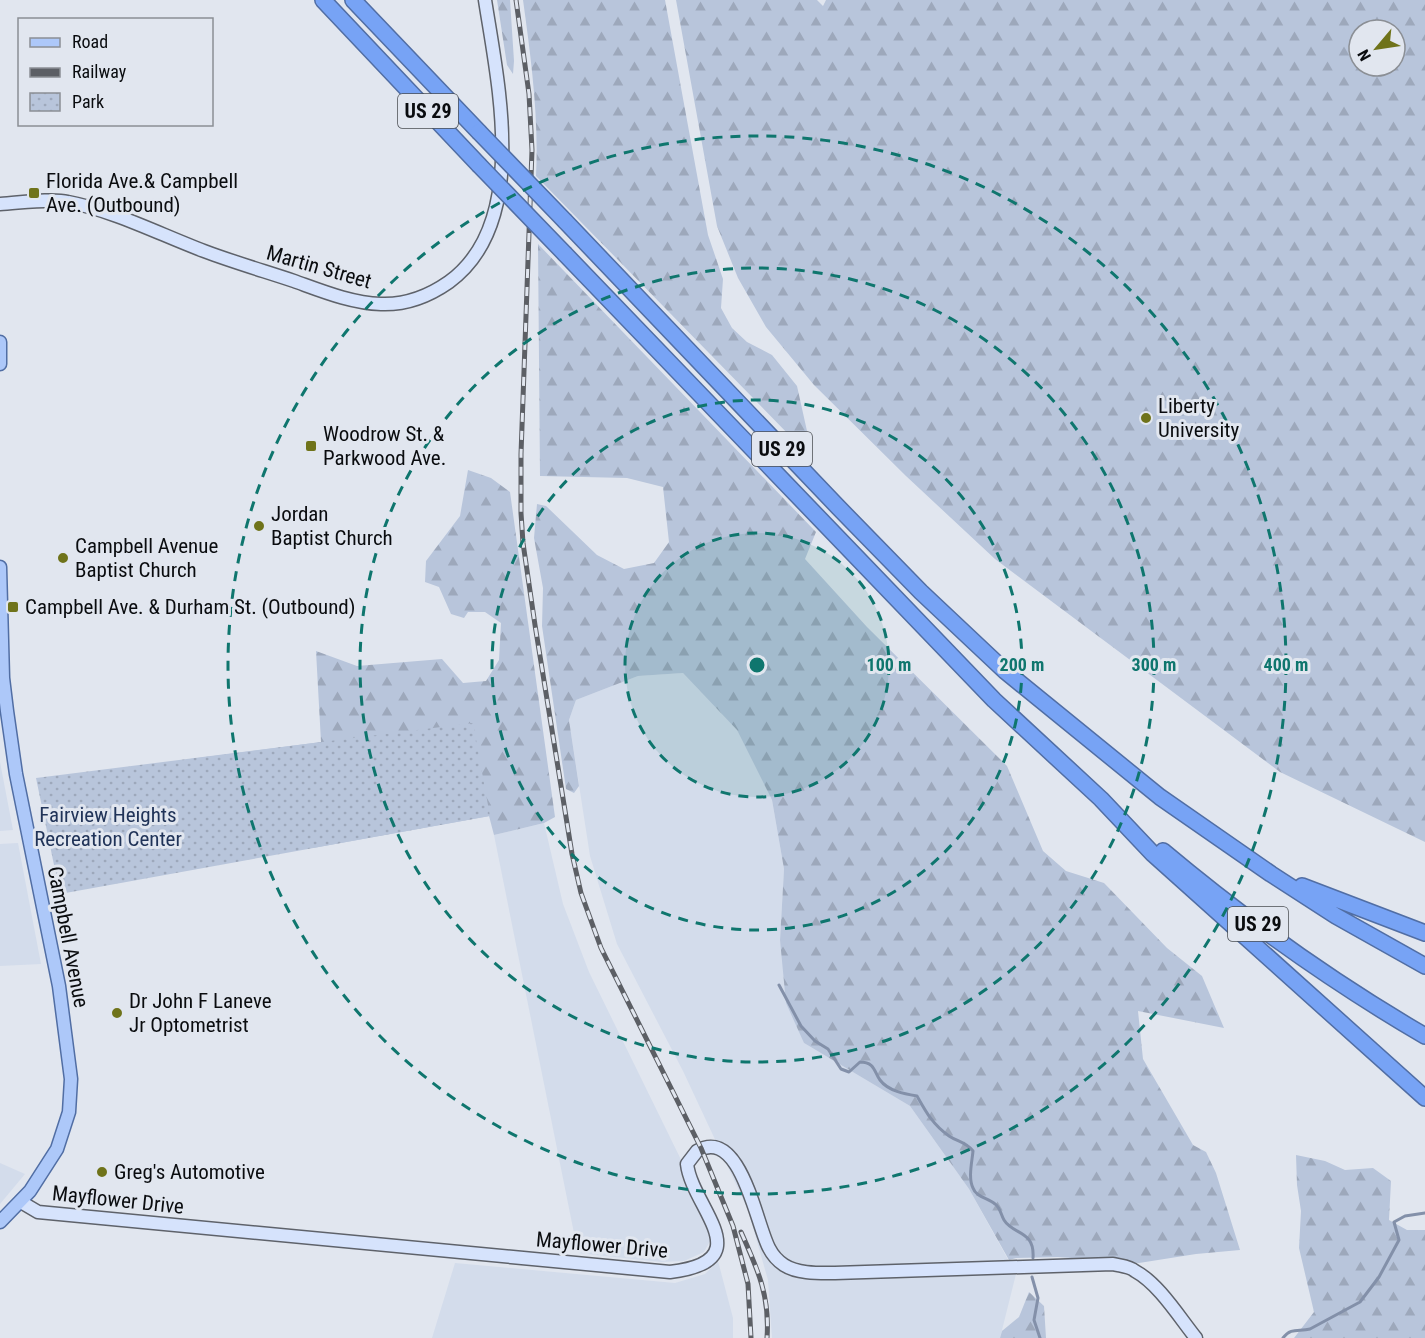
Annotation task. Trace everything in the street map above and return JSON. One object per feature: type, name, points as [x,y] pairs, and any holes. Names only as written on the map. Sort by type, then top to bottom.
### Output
[{"type":"highway","points":[[315,0],[377,57]]},
{"type":"highway","name":"US 29","points":[[323,0],[994,700],[1101,799],[1173,859],[1332,978],[1425,1036]]},
{"type":"highway","name":"US 29","points":[[353,0],[838,507],[921,592],[996,663],[1160,797],[1336,916],[1425,966]]},
{"type":"highway","points":[[359,0],[380,27]]},
{"type":"highway","points":[[1101,799],[1153,854],[1425,1098]]},
{"type":"highway","points":[[1271,874],[1425,933]]},
{"type":"main road","points":[[0,342],[0,364]]},
{"type":"main road","name":"Campbell Avenue","points":[[0,567],[3,678],[8,722],[16,774],[59,986],[71,1079],[69,1112],[61,1139],[50,1161],[21,1202],[0,1222]]},
{"type":"street","name":"Martin Street","points":[[0,204],[65,201],[96,209],[212,254],[348,299],[383,305],[422,298],[438,289],[466,267],[487,235],[496,204],[501,172],[500,102],[485,0]]},
{"type":"street","name":"Mayflower Drive","points":[[21,1202],[38,1212],[670,1272],[685,1270],[704,1263],[713,1256],[716,1248],[715,1226],[691,1180],[687,1164],[697,1151],[713,1147],[727,1154],[737,1166],[747,1184],[770,1250],[778,1260],[791,1269],[813,1273],[835,1273],[1113,1264],[1127,1267],[1145,1278],[1196,1338]]},
{"type":"shaded area","points":[[683,673],[737,730],[772,800],[784,869],[780,940],[804,1043],[910,1106],[969,1189],[1016,1274],[1000,1338],[772,1338],[768,1280],[748,1210],[683,1071],[617,944],[590,856],[569,720],[576,700],[638,676]]},
{"type":"shaded area","points":[[0,762],[13,830],[0,831]]},
{"type":"shaded area","points":[[544,823],[563,904],[589,972],[689,1176],[714,1234],[704,1252],[684,1261],[661,1262],[578,1253],[494,835]]},
{"type":"shaded area","points":[[18,843],[41,964],[0,966],[0,844]]},
{"type":"shaded area","points":[[0,1163],[25,1174],[0,1204]]},
{"type":"shaded area","points":[[718,1261],[733,1318],[733,1338],[432,1338],[455,1263],[675,1283],[705,1274]]},
{"type":"green space","points":[[497,0],[510,0],[513,74],[507,65]]},
{"type":"green space","points":[[523,0],[665,0],[708,235],[723,279],[721,308],[732,328],[747,342],[772,355],[797,386],[807,431],[792,438],[536,176],[535,110]]},
{"type":"green space","name":"Liberty University","points":[[676,0],[817,0],[823,6],[826,0],[1425,0],[1425,842],[1280,772],[995,559],[906,476],[814,385],[766,327],[738,278],[717,226]]},
{"type":"green space","points":[[538,244],[816,532],[805,559],[867,627],[1007,766],[1043,851],[1066,871],[1104,883],[1167,948],[1202,976],[1224,1028],[1138,1011],[1143,1059],[1193,1145],[1206,1152],[1216,1173],[1240,1250],[1139,1263],[1058,1257],[1009,1260],[969,1189],[910,1106],[804,1043],[786,1003],[780,940],[784,869],[772,800],[737,730],[683,673],[638,676],[576,700],[569,720],[579,786],[574,793],[566,789],[542,626],[543,588],[534,538],[537,504],[546,506],[597,555],[624,569],[654,563],[669,542],[663,487],[627,478],[540,476]]},
{"type":"green space","points":[[468,470],[491,478],[510,492],[555,817],[544,823],[494,835],[489,816],[313,848],[190,759],[321,742],[316,651],[357,666],[442,659],[463,683],[486,681],[499,660],[501,623],[485,612],[468,612],[464,618],[451,614],[439,587],[425,582],[426,561],[460,516]]},
{"type":"green space","name":"Fairview Heights Recreation Center","points":[[473,723],[490,816],[60,894],[36,778]]},
{"type":"green space","points":[[1296,1155],[1325,1161],[1345,1170],[1373,1168],[1391,1181],[1389,1220],[1407,1230],[1425,1230],[1425,1338],[1294,1338],[1314,1312],[1299,1248],[1301,1211]]},
{"type":"green space","points":[[1029,1292],[1044,1306],[1046,1338],[1000,1338],[1002,1331],[1019,1317]]},
{"type":"waterway","points":[[779,985],[801,1026],[815,1041],[828,1049],[841,1069],[849,1072],[860,1062],[869,1064],[883,1084],[897,1091],[917,1096],[934,1123],[949,1136],[973,1151],[971,1180],[975,1191],[997,1205],[1008,1225],[1031,1242],[1033,1258]]},
{"type":"waterway","points":[[1283,1338],[1292,1331],[1310,1329],[1360,1302],[1379,1277],[1399,1240],[1394,1222],[1405,1216],[1425,1213]]},
{"type":"waterway","points":[[1032,1277],[1038,1298],[1034,1320],[1040,1338]]},
{"type":"railway","points":[[516,0],[529,94],[532,150],[521,513],[535,625],[572,854],[581,893],[601,948],[701,1148],[733,1226],[748,1284],[751,1338]]},
{"type":"railway","points":[[741,1232],[765,1296],[767,1338]]},
{"type":"place","name":"Florida Ave.& Campbell Ave. (Outbound)","points":[[34,193]]},
{"type":"place","name":"Liberty University","points":[[1146,418]]},
{"type":"place","name":"Woodrow St. & Parkwood Ave.","points":[[311,446]]},
{"type":"place","name":"Jordan Baptist Church","points":[[259,526]]},
{"type":"place","name":"Campbell Avenue Baptist Church","points":[[63,558]]},
{"type":"place","name":"Campbell Ave. & Durham St. (Outbound)","points":[[13,607]]},
{"type":"place","name":"Dr John F Laneve Jr Optometrist","points":[[117,1013]]},
{"type":"place","name":"Greg's Automotive","points":[[102,1172]]}]
